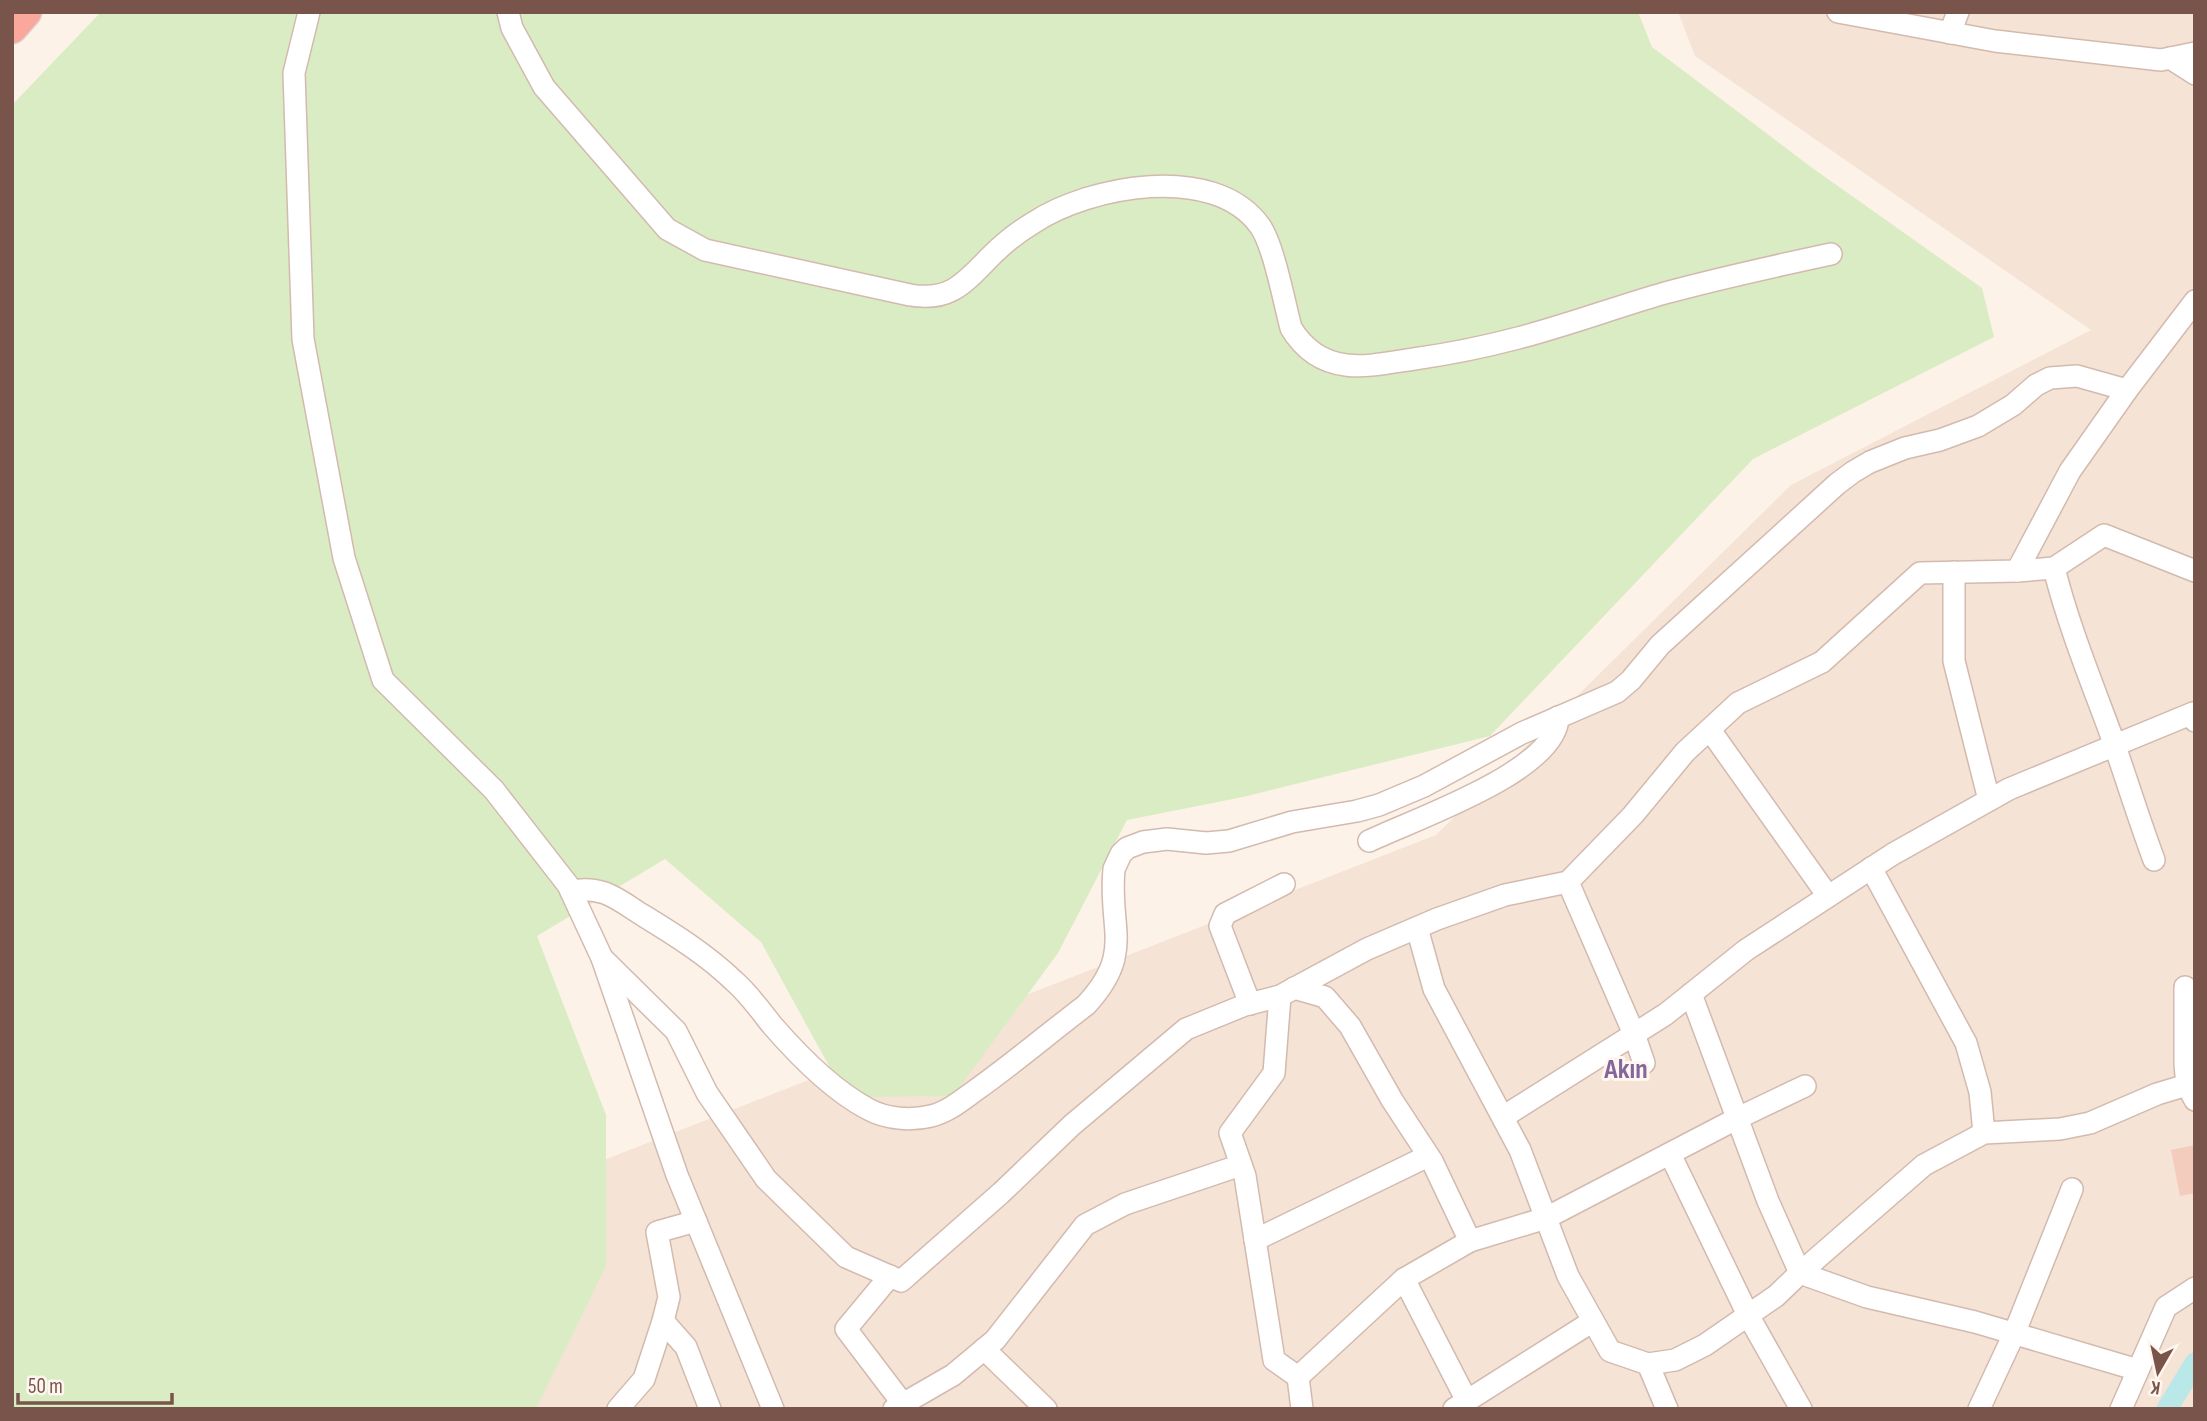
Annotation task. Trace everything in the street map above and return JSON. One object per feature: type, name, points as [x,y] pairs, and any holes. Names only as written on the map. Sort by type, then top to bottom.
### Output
[{"type":"highway","points":[[12,28],[26,12]]},
{"type":"street","points":[[309,12],[294,73],[303,339],[344,558],[383,680],[494,790],[571,891],[603,958],[677,1175],[773,1409]]},
{"type":"street","points":[[508,12],[512,28],[544,87],[667,229],[705,250],[910,295],[933,297],[956,289],[1013,236],[1059,208],[1106,192],[1154,187],[1203,191],[1220,197],[1250,215],[1267,238],[1291,328],[1296,336],[1322,358],[1348,365],[1401,361],[1481,347],[1737,274],[1830,254]]},
{"type":"street","points":[[1838,12],[1995,41],[2134,57],[2161,60],[2195,52]]},
{"type":"street","points":[[1950,33],[1958,12]]},
{"type":"street","points":[[2170,58],[2195,74]]},
{"type":"street","points":[[2017,571],[2070,471],[2195,301]]},
{"type":"street","points":[[571,891],[596,889],[695,949],[741,988],[798,1053],[868,1110],[899,1118],[931,1116],[946,1111],[1005,1069],[1086,1005],[1096,994],[1111,969],[1115,954],[1118,939],[1114,869],[1121,854],[1128,848],[1143,842],[1167,839],[1206,843],[1229,841],[1292,822],[1379,805],[1423,786],[1522,733],[1616,692],[1669,636],[1837,484],[1861,467],[1905,448],[1940,440],[1978,426],[2050,378],[2077,376],[2127,390]]},
{"type":"street","points":[[603,958],[676,1031],[707,1093],[766,1179],[846,1257],[901,1281],[1001,1193],[1072,1125],[1186,1029],[1287,992],[1367,949],[1437,919],[1505,895],[1568,881],[1633,815],[1685,752],[1738,703],[1822,662],[1920,573],[2054,568],[2105,535],[2195,571]]},
{"type":"street","points":[[2054,568],[2062,599],[2154,860]]},
{"type":"street","points":[[1954,572],[1954,661],[1989,800]]},
{"type":"street","points":[[1503,1117],[1666,1014],[1746,950],[1892,854],[2009,789],[2193,713],[2195,721]]},
{"type":"street","points":[[1369,841],[1468,799],[1494,784],[1549,743],[1558,727],[1558,717]]},
{"type":"street","points":[[1710,730],[1828,896]]},
{"type":"street","points":[[1871,868],[1965,1043],[1980,1092],[1984,1133]]},
{"type":"street","points":[[1568,881],[1644,1063]]},
{"type":"street","points":[[1250,1004],[1236,973],[1220,922],[1225,914],[1284,884]]},
{"type":"street","points":[[1417,928],[1434,989],[1520,1150],[1568,1276],[1610,1351],[1648,1364],[1675,1360],[1705,1345],[1776,1296],[1924,1165],[1984,1133],[2060,1129],[2090,1123],[2157,1094],[2191,1092],[2185,987]]},
{"type":"street","points":[[1287,992],[1325,997],[1350,1026],[1428,1156],[1469,1241]]},
{"type":"street","points":[[1287,992],[1274,1073],[1230,1133],[1245,1176],[1274,1360],[1298,1377],[1302,1409]]},
{"type":"street","points":[[1691,994],[1769,1201],[1800,1273],[1867,1297],[1975,1322],[2138,1370]]},
{"type":"street","points":[[1298,1377],[1404,1279],[1469,1241],[1546,1218],[1805,1086]]},
{"type":"street","points":[[1670,1154],[1748,1315],[1801,1409]]},
{"type":"street","points":[[1255,1240],[1428,1156]]},
{"type":"street","points":[[890,1276],[846,1329],[898,1406],[953,1375],[995,1340],[1086,1225],[1125,1204],[1241,1165]]},
{"type":"street","points":[[1979,1409],[2014,1334],[2072,1189]]},
{"type":"street","points":[[618,1409],[644,1379],[669,1297],[657,1232],[696,1221]]},
{"type":"street","points":[[1404,1279],[1461,1405],[1593,1321]]},
{"type":"street","points":[[2120,1409],[2166,1307],[2195,1288]]},
{"type":"street","points":[[663,1321],[686,1347],[710,1409]]},
{"type":"street","points":[[984,1349],[1046,1409]]},
{"type":"street","points":[[1648,1364],[1667,1409]]},
{"type":"shaded area","points":[[1678,12],[2195,12],[2195,1409],[430,1409],[568,1174],[1436,835],[1791,485],[2091,330],[1695,56]]},
{"type":"green space","points":[[101,12],[1638,12],[1652,47],[1811,167],[1982,288],[1994,337],[1753,459],[1490,736],[1243,797],[1127,820],[1058,953],[953,1096],[846,1097],[761,942],[665,859],[537,936],[606,1115],[606,1266],[536,1409],[12,1409],[12,105]]},
{"type":"building","points":[[2195,1145],[2195,1193],[2180,1196],[2171,1150]]},
{"type":"waterway","points":[[2167,1409],[2195,1363]]},
{"type":"district","name":"Akın","points":[[1626,1068]]}]
